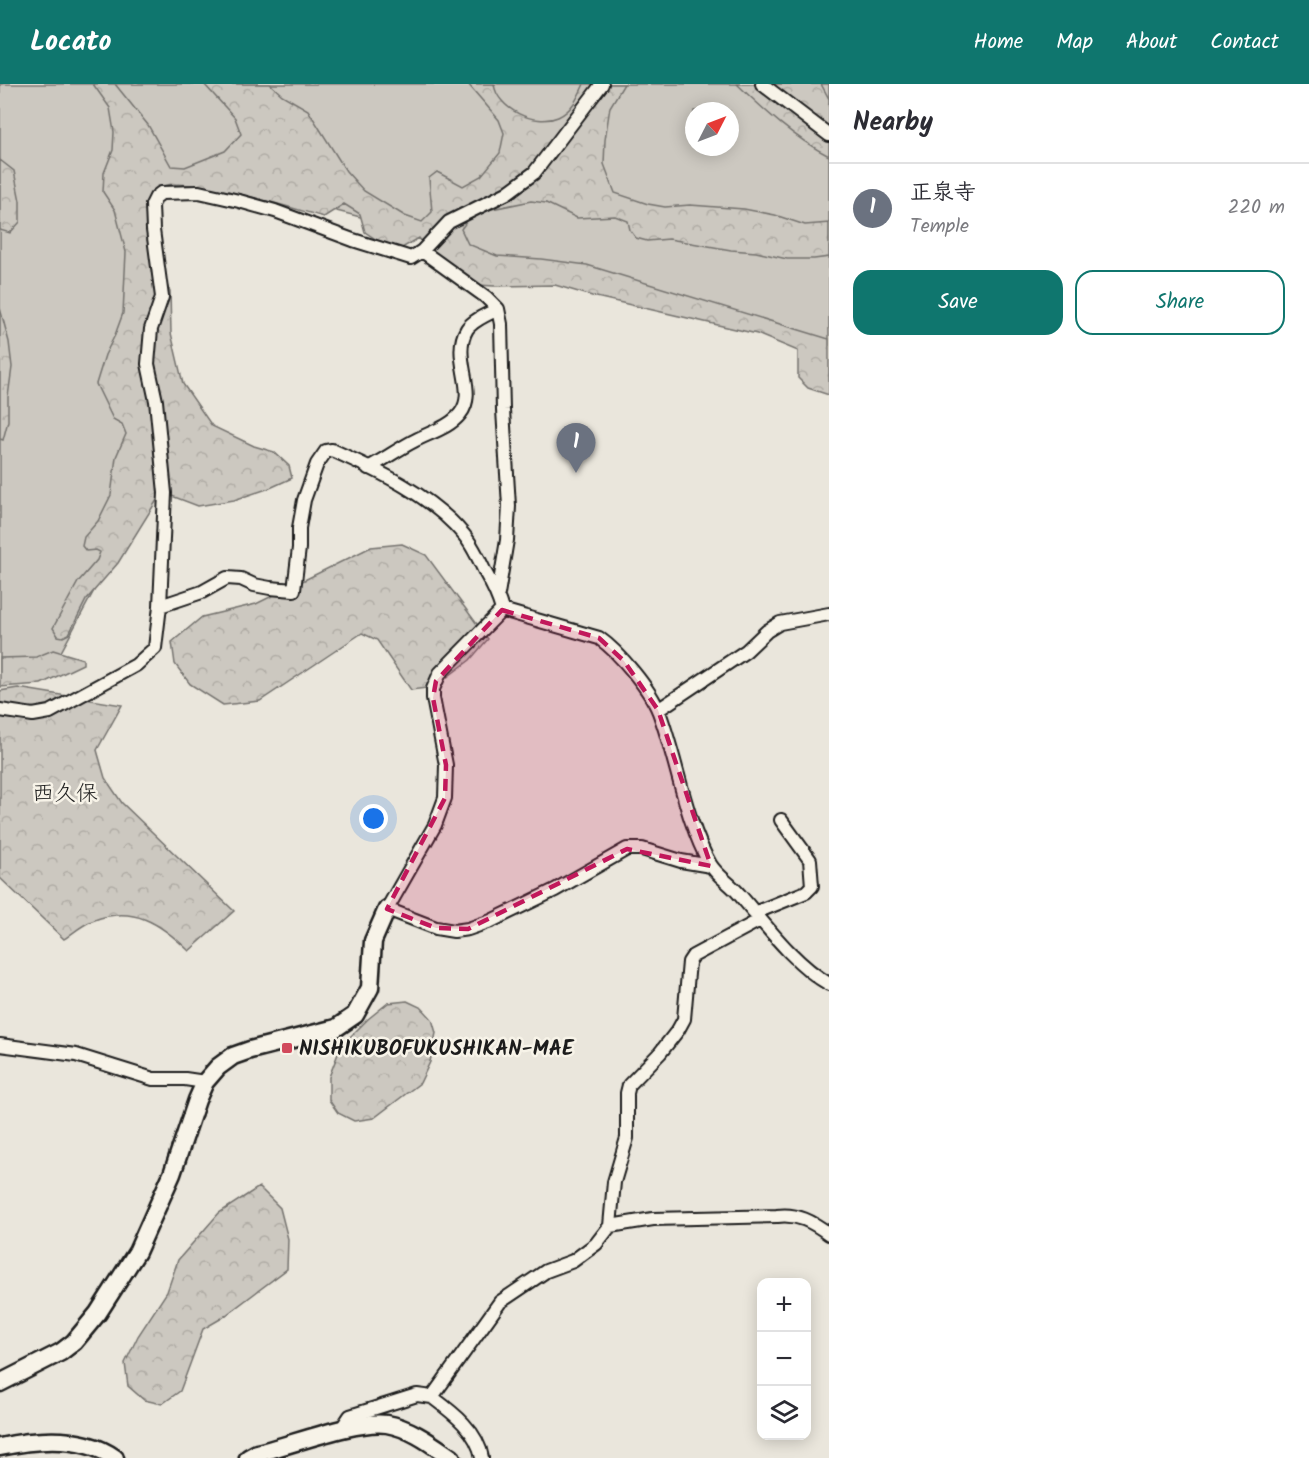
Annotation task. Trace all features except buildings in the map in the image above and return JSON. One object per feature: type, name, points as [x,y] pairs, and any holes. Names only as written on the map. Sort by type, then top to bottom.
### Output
[{"type":"street","points":[[0,711],[43,714],[136,665],[155,648],[160,606],[165,493],[156,401],[148,364],[151,329],[162,297],[153,230],[152,205],[156,197],[161,193],[199,192],[275,211],[353,240],[411,258],[422,251],[449,222],[507,193],[534,173],[602,84]]},
{"type":"street","points":[[762,84],[829,135]]},
{"type":"street","points":[[422,251],[486,297],[498,309],[501,324],[509,506],[507,540],[498,594]]},
{"type":"street","points":[[368,468],[415,440],[446,426],[460,414],[467,400],[468,391],[462,372],[465,333],[471,324],[498,309]]},
{"type":"street","points":[[160,606],[202,592],[227,578],[241,579],[254,585],[270,588],[294,590],[302,507],[317,464],[326,451],[332,450],[389,477],[447,518],[471,544],[498,594],[502,609]]},
{"type":"street","points":[[502,609],[599,638],[624,661],[658,710],[689,810],[711,866],[789,951],[829,984]]},
{"type":"street","points":[[0,1383],[61,1352],[74,1342],[98,1313],[137,1252],[172,1174],[197,1100],[206,1082],[218,1067],[233,1056],[336,1028],[355,1015],[370,988],[373,941],[387,909],[435,825],[446,798],[446,765],[433,698],[436,681],[446,665],[502,609]]},
{"type":"street","points":[[658,710],[746,651],[767,631],[780,623],[829,614]]},
{"type":"street","points":[[432,1397],[500,1302],[546,1271],[573,1261],[596,1244],[610,1226],[614,1182],[627,1138],[629,1085],[660,1053],[684,1019],[689,962],[693,956],[757,917],[807,892],[812,886],[810,860],[781,820]]},
{"type":"street","points":[[387,909],[436,928],[461,930],[480,927],[555,890],[627,849],[642,849],[681,861],[711,866]]},
{"type":"street","points":[[0,1045],[76,1055],[153,1079],[206,1082]]},
{"type":"street","points":[[610,1226],[653,1219],[789,1214],[809,1221],[829,1234]]},
{"type":"street","points":[[340,1431],[350,1416],[417,1395],[432,1397],[458,1417],[472,1434],[482,1458]]},
{"type":"street","points":[[248,1458],[368,1424],[386,1424],[403,1428],[452,1458]]},
{"type":"street","points":[[0,1447],[42,1441],[64,1441],[91,1446],[115,1458]]},
{"type":"highlighted area","points":[[502,610],[599,638],[624,661],[658,710],[711,866],[627,849],[468,929],[436,928],[387,909],[445,798],[446,765],[433,698],[436,681]]},
{"type":"green space","points":[[0,84],[829,84],[829,345],[507,260],[440,237],[161,167],[141,204],[152,483],[55,663],[0,672]]},
{"type":"green space","points":[[93,84],[115,84],[148,125],[171,166],[185,167],[225,151],[241,134],[235,118],[204,84],[270,84],[282,95],[308,110],[346,171],[364,191],[405,216],[422,222],[432,212],[429,178],[437,172],[463,186],[481,176],[500,153],[504,133],[499,120],[468,84],[494,84],[502,101],[510,108],[518,114],[539,120],[558,117],[567,111],[584,84],[624,84],[610,107],[605,140],[604,164],[615,193],[665,207],[690,205],[744,209],[775,215],[805,225],[829,223],[829,257],[787,259],[669,239],[647,241],[636,238],[630,230],[628,221],[615,216],[577,218],[546,203],[531,201],[487,210],[470,217],[461,229],[468,244],[497,256],[587,265],[829,339],[829,395],[808,388],[798,378],[798,351],[757,334],[592,296],[555,285],[478,285],[429,251],[419,238],[402,248],[383,244],[365,232],[360,214],[344,204],[324,217],[218,189],[196,185],[165,186],[154,195],[157,267],[170,291],[171,333],[183,384],[212,426],[254,446],[274,452],[289,466],[292,478],[234,500],[198,506],[172,496],[157,500],[118,563],[86,600],[69,634],[63,637],[58,636],[53,628],[78,582],[97,560],[100,552],[86,551],[82,546],[84,537],[98,521],[111,495],[116,457],[126,434],[122,424],[113,419],[96,384],[105,355],[123,313],[126,252],[115,210],[103,192],[104,173],[113,150],[114,132],[110,108]]},
{"type":"green space","points":[[737,84],[821,84],[829,99],[829,156],[769,114]]},
{"type":"green space","points":[[0,160],[14,171],[20,201],[20,222],[10,233],[0,230]]},
{"type":"green space","points":[[0,308],[9,342],[12,367],[8,421],[3,440],[0,439]]},
{"type":"green space","points":[[402,544],[426,555],[488,639],[470,660],[434,687],[411,690],[377,640],[362,633],[260,701],[223,705],[190,684],[175,664],[172,642],[202,617],[256,604],[371,547]]},
{"type":"green space","points":[[53,650],[83,659],[83,664],[41,684],[0,687],[0,658],[36,657]]},
{"type":"green space","points":[[18,688],[122,705],[97,750],[105,778],[122,803],[234,911],[189,951],[157,925],[133,916],[107,916],[92,921],[64,939],[0,878],[0,691]]},
{"type":"green space","points":[[407,1001],[422,1008],[432,1019],[436,1033],[430,1062],[420,1083],[374,1118],[354,1121],[338,1113],[329,1100],[329,1077],[341,1046],[388,1003]]},
{"type":"green space","points":[[259,1187],[280,1208],[288,1239],[287,1269],[222,1318],[203,1329],[180,1391],[162,1404],[144,1400],[128,1386],[125,1363],[138,1336],[167,1292],[178,1260],[219,1213]]},
{"type":"place","name":"正泉寺","points":[[576,473]]},
{"type":"place","name":"NISHIKUBOFUKUSHIKAN-MAE","points":[[287,1048]]},
{"type":"district","name":"西久保","points":[[65,792]]}]
